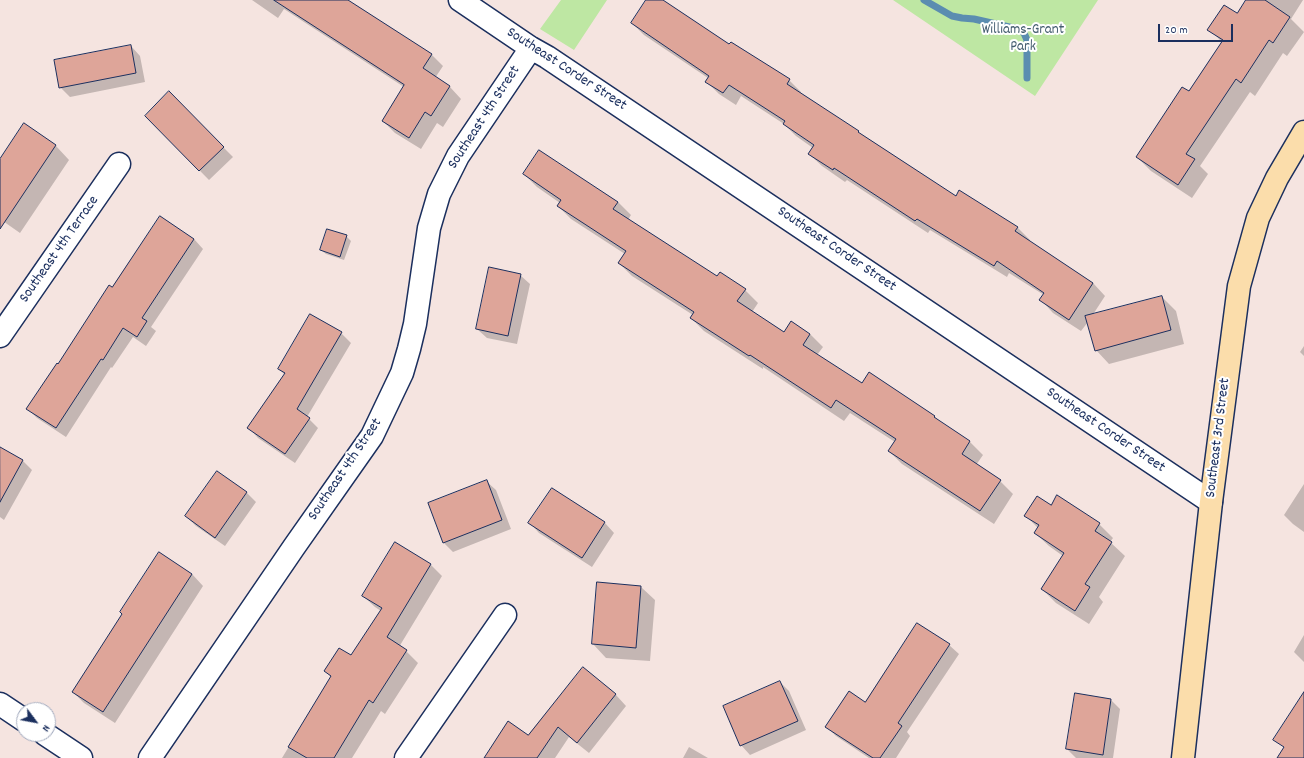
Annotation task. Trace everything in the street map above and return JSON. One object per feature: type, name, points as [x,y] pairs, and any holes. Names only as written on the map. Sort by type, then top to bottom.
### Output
[{"type":"main road","name":"Southeast 3rd Street","points":[[1183,758],[1228,358],[1239,286],[1258,218],[1276,178],[1301,141]]},
{"type":"street","name":"Southeast Corder Street","points":[[460,0],[1211,502]]},
{"type":"street","name":"Southeast 4th Street","points":[[150,758],[294,547],[372,436],[388,406],[402,373],[409,349],[418,303],[429,228],[439,194],[458,156],[531,48]]},
{"type":"street","name":"Southeast 4th Terrace","points":[[0,336],[119,164]]},
{"type":"street","points":[[406,758],[504,616]]},
{"type":"street","points":[[0,704],[16,715]]},
{"type":"street","points":[[56,741],[81,758]]},
{"type":"green space","points":[[561,0],[607,0],[574,50],[540,29]]},
{"type":"green space","name":"Williams-Grant Park","points":[[893,0],[1098,0],[1035,96]]},
{"type":"building","points":[[274,0],[348,0],[432,54],[423,68],[450,86],[431,116],[425,112],[409,138],[382,121],[404,85]]},
{"type":"building","points":[[646,0],[663,0],[729,44],[731,42],[790,79],[787,84],[859,131],[858,132],[956,196],[959,190],[1018,227],[1015,231],[1093,283],[1069,320],[1039,300],[1044,293],[997,261],[994,266],[917,219],[915,221],[834,168],[833,170],[808,154],[814,145],[783,124],[785,121],[729,85],[723,93],[705,82],[709,76],[631,23]]},
{"type":"building","points":[[1246,0],[1265,0],[1290,17],[1273,43],[1269,40],[1241,83],[1236,79],[1186,154],[1195,159],[1178,185],[1136,157],[1182,87],[1189,91],[1223,40],[1207,30],[1224,5],[1237,13]]},
{"type":"building","points":[[131,45],[136,73],[59,88],[54,60]]},
{"type":"building","points":[[169,91],[224,147],[199,171],[145,116]]},
{"type":"building","points":[[24,123],[56,145],[0,229],[0,159]]},
{"type":"building","points":[[539,150],[618,202],[613,209],[717,276],[720,272],[746,289],[737,301],[784,332],[791,321],[810,334],[803,345],[862,383],[869,372],[970,441],[962,454],[1001,480],[980,511],[888,451],[896,439],[836,400],[831,408],[690,318],[694,312],[618,263],[626,251],[557,206],[561,200],[523,174]]},
{"type":"building","points":[[160,216],[194,239],[142,318],[147,321],[137,337],[123,328],[56,428],[26,409],[57,363],[58,364],[109,285],[112,287]]},
{"type":"building","points":[[327,229],[347,235],[340,257],[320,250]]},
{"type":"building","points":[[489,267],[521,274],[508,336],[476,329]]},
{"type":"building","points":[[1162,296],[1171,330],[1095,351],[1085,316]]},
{"type":"building","points":[[310,314],[342,332],[297,409],[310,418],[285,454],[247,428],[285,373],[278,369]]},
{"type":"building","points":[[0,447],[23,460],[0,502]]},
{"type":"building","points":[[217,471],[247,492],[215,538],[185,516]]},
{"type":"building","points":[[487,480],[502,520],[443,543],[428,503]]},
{"type":"building","points":[[552,488],[605,522],[582,558],[528,523]]},
{"type":"building","points":[[1057,495],[1100,523],[1095,531],[1112,542],[1085,584],[1090,587],[1075,611],[1041,589],[1064,553],[1034,533],[1039,525],[1024,516],[1037,496],[1051,505]]},
{"type":"building","points":[[395,542],[431,564],[387,637],[407,650],[373,703],[369,700],[334,758],[307,758],[288,747],[331,676],[324,671],[339,648],[351,655],[382,608],[362,596]]},
{"type":"building","points":[[159,552],[192,574],[103,712],[72,692],[122,614],[120,612]]},
{"type":"building","points":[[597,582],[641,586],[636,648],[592,644]]},
{"type":"building","points":[[917,623],[950,644],[898,723],[902,726],[880,758],[873,758],[825,727],[849,691],[865,702]]},
{"type":"building","points":[[583,667],[616,694],[577,743],[558,727],[537,758],[484,758],[508,721],[528,735]]},
{"type":"building","points":[[780,681],[798,721],[740,746],[723,706]]},
{"type":"building","points":[[1304,692],[1304,758],[1277,758],[1284,747],[1273,740]]},
{"type":"building","points":[[1075,693],[1111,699],[1103,755],[1066,749]]},
{"type":"waterway","points":[[924,0],[952,16],[974,19],[1018,29],[1024,33],[1027,40],[1027,78]]}]
